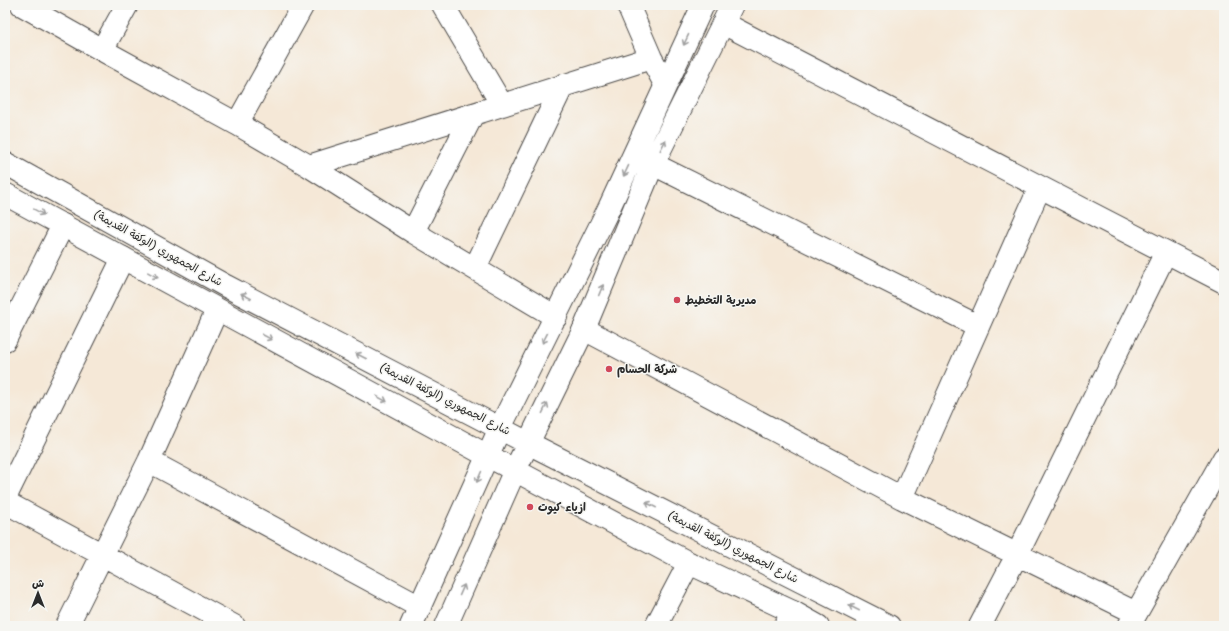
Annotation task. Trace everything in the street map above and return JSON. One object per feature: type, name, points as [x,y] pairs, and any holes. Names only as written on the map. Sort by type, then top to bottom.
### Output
[{"type":"street","points":[[22,5],[237,124],[309,166],[414,232],[556,317]]},
{"type":"street","points":[[102,50],[127,5]]},
{"type":"street","points":[[237,124],[304,5]]},
{"type":"street","points":[[443,5],[502,105]]},
{"type":"street","points":[[628,5],[651,58],[665,84]]},
{"type":"street","points":[[149,461],[415,616],[500,428],[609,208],[665,84],[703,5]]},
{"type":"street","points":[[449,625],[515,470],[584,329],[653,164],[728,14],[1040,187],[1224,282]]},
{"type":"street","points":[[309,166],[651,58]]},
{"type":"street","points":[[475,268],[563,85]]},
{"type":"street","points":[[414,232],[473,114]]},
{"type":"street","name":"شارع الجمهوري (الوكفة القديمة)","points":[[5,163],[226,286],[500,428],[889,626]]},
{"type":"street","points":[[653,164],[978,326]]},
{"type":"street","points":[[902,498],[1040,187]]},
{"type":"street","points":[[5,194],[217,310],[689,563],[789,619],[818,626]]},
{"type":"street","points":[[5,340],[63,225]]},
{"type":"street","points":[[980,626],[1017,555],[1166,252]]},
{"type":"street","points":[[5,498],[123,258]]},
{"type":"street","points":[[67,626],[149,461],[217,310]]},
{"type":"street","points":[[584,329],[902,498],[1017,555],[1133,620],[1224,458]]},
{"type":"street","points":[[5,502],[234,626]]},
{"type":"street","points":[[656,626],[689,563]]},
{"type":"place","name":"مديرية التخطيط","points":[[677,300]]},
{"type":"place","name":"شركة الحسام","points":[[609,369]]},
{"type":"place","name":"ازياء كيوت","points":[[530,507]]}]
